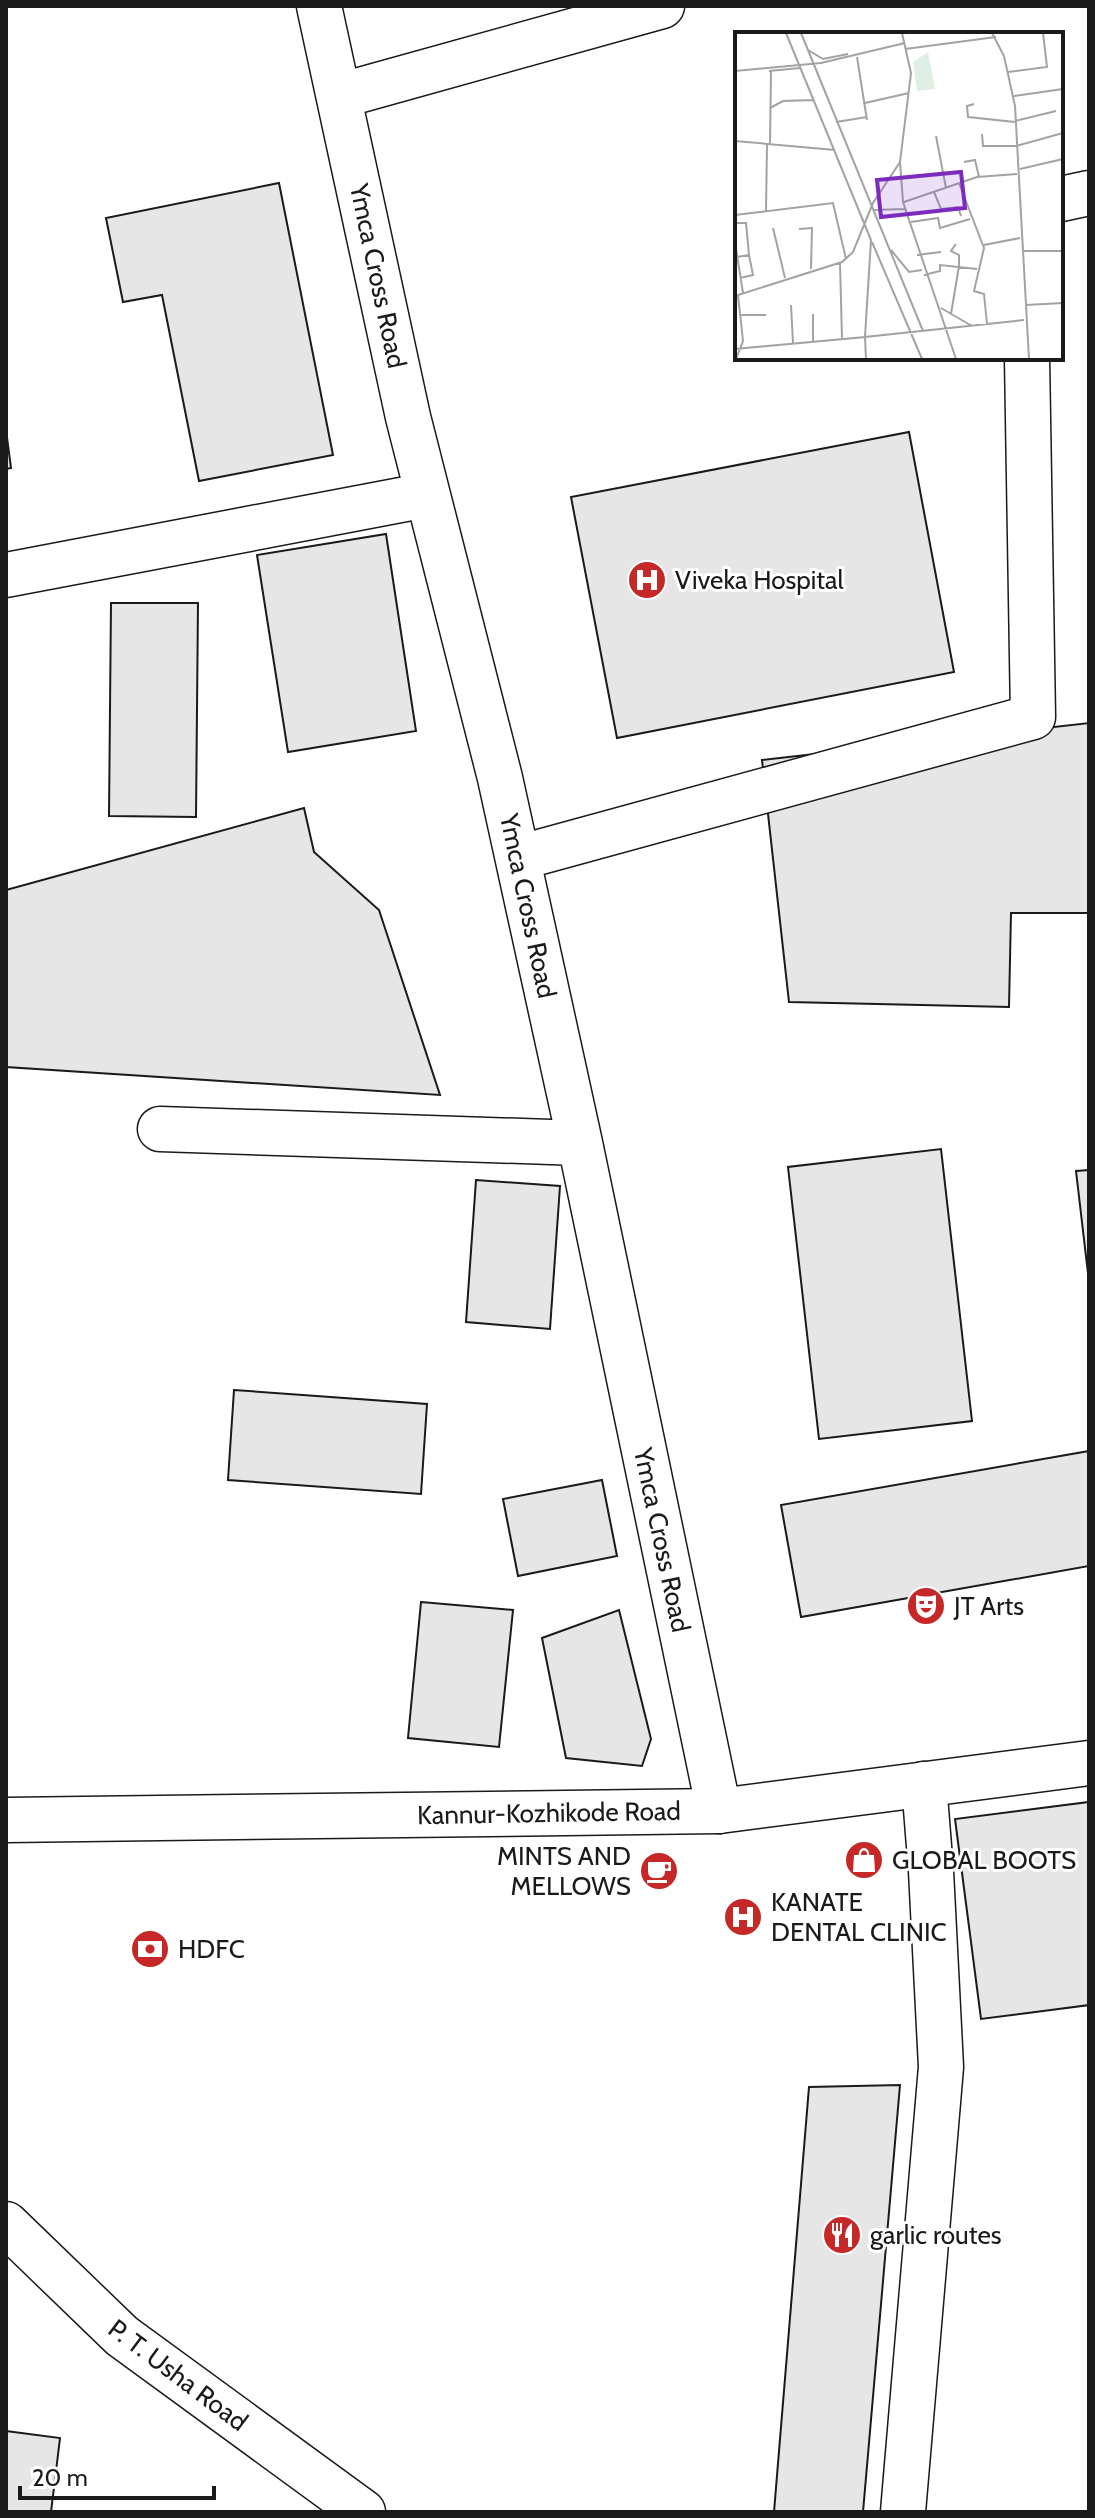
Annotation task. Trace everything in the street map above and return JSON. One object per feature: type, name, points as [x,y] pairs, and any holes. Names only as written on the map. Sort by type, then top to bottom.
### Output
[{"type":"street","name":"Ymca Cross Road","points":[[319,6],[427,495],[518,858],[719,1811]]},
{"type":"street","points":[[339,96],[662,6]]},
{"type":"street","points":[[1063,199],[1089,193]]},
{"type":"street","points":[[518,858],[1033,717],[1027,360]]},
{"type":"street","points":[[6,575],[427,495]]},
{"type":"street","points":[[160,1129],[580,1143]]},
{"type":"street","name":"Kannur-Kozhikode Road","points":[[6,1820],[719,1811],[1089,1763]]},
{"type":"street","points":[[903,2512],[941,2067],[924,1784]]},
{"type":"street","name":"P. T. Usha Road","points":[[6,2224],[122,2336],[363,2512]]},
{"type":"building","points":[[279,183],[333,455],[199,481],[162,295],[123,302],[106,218]]},
{"type":"building","points":[[6,430],[11,468],[6,469]]},
{"type":"building","points":[[909,432],[954,672],[617,738],[571,497]]},
{"type":"building","points":[[386,534],[416,731],[288,752],[257,555]]},
{"type":"building","points":[[111,603],[198,603],[196,817],[109,816]]},
{"type":"building","points":[[1089,723],[1089,913],[1011,913],[1009,1007],[789,1002],[762,760]]},
{"type":"building","points":[[304,808],[314,852],[379,910],[440,1095],[6,1067],[6,890]]},
{"type":"building","points":[[941,1149],[972,1421],[819,1439],[788,1167]]},
{"type":"building","points":[[1089,1170],[1089,1282],[1076,1171]]},
{"type":"building","points":[[476,1180],[560,1186],[550,1329],[466,1322]]},
{"type":"building","points":[[234,1390],[427,1404],[421,1494],[228,1480]]},
{"type":"building","points":[[1089,1451],[1089,1566],[801,1617],[781,1505]]},
{"type":"building","points":[[602,1480],[617,1556],[518,1576],[503,1499]]},
{"type":"building","points":[[421,1602],[513,1610],[499,1747],[408,1738]]},
{"type":"building","points":[[619,1610],[651,1739],[642,1766],[566,1758],[542,1638]]},
{"type":"building","points":[[1089,1802],[1089,2005],[981,2019],[955,1819]]},
{"type":"building","name":"garlic routes","points":[[900,2085],[863,2512],[774,2512],[809,2087]]},
{"type":"building","points":[[6,2431],[60,2438],[51,2512],[6,2512]]},
{"type":"place","name":"Viveka Hospital","points":[[647,580]]},
{"type":"place","name":"JT Arts","points":[[926,1606]]},
{"type":"place","name":"GLOBAL BOOTS","points":[[864,1860]]},
{"type":"place","name":"MINTS AND MELLOWS","points":[[659,1871]]},
{"type":"place","name":"KANATE DENTAL CLINIC","points":[[743,1917]]},
{"type":"place","name":"HDFC","points":[[150,1949]]},
{"type":"place","name":"garlic routes","points":[[842,2235]]}]
